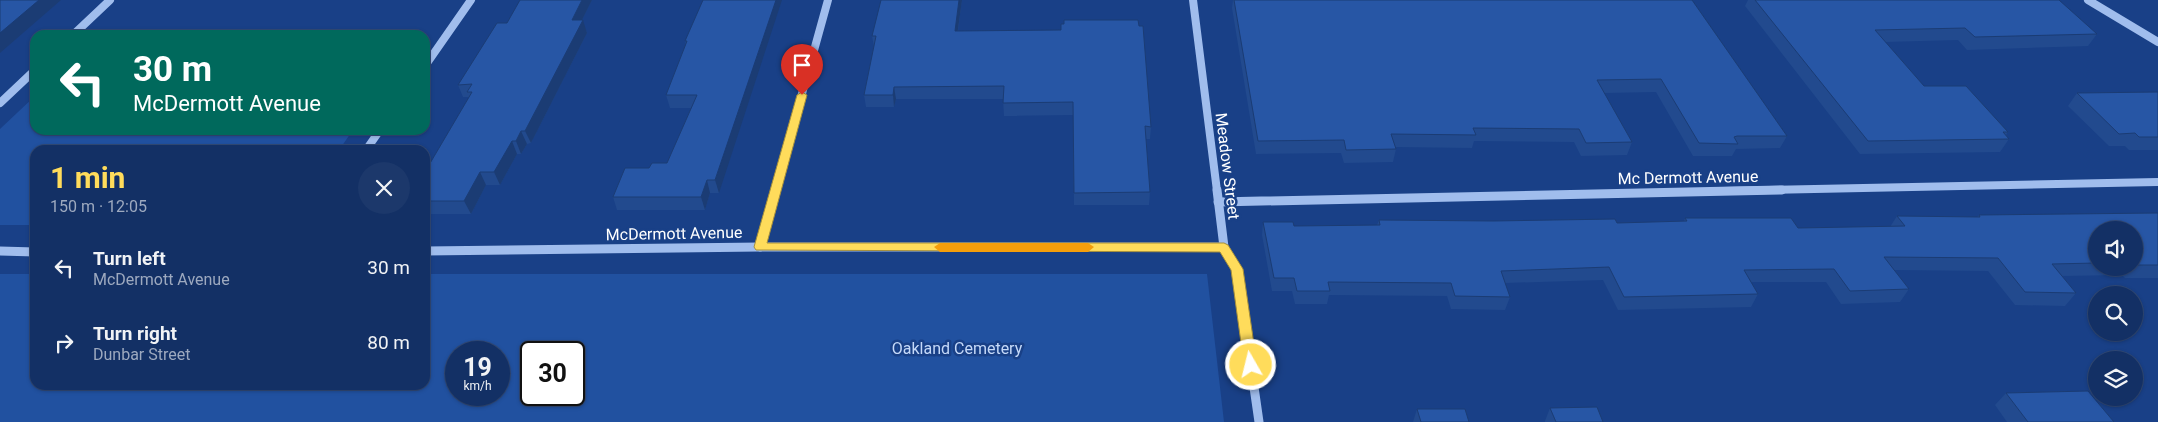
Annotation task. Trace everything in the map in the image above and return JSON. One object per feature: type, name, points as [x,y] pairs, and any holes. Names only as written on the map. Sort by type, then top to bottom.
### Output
[{"type":"street","points":[[78,30],[110,0]]},
{"type":"street","points":[[430,59],[472,0]]},
{"type":"street","points":[[760,247],[828,0]]},
{"type":"street","name":"Meadow Street","points":[[1192,0],[1224,248],[1237,269],[1259,422]]},
{"type":"street","points":[[2088,0],[2158,42]]},
{"type":"street","points":[[0,103],[30,75]]},
{"type":"street","name":"Mc Dermott Avenue","points":[[1218,202],[2158,182]]},
{"type":"street","name":"McDermott Avenue","points":[[430,251],[760,247],[1224,248]]},
{"type":"street","points":[[0,252],[30,252]]},
{"type":"green space","points":[[30,101],[30,135],[350,135],[342,145],[30,145],[30,225],[0,225],[0,129]]},
{"type":"green space","name":"Oakland Cemetery","points":[[0,274],[30,274],[30,390],[430,390],[430,274],[1207,274],[1224,422],[0,422]]},
{"type":"building","points":[[0,0],[39,0],[0,33]]},
{"type":"building","points":[[520,0],[582,0],[572,20],[583,20],[525,131],[521,131],[516,141],[512,141],[494,172],[480,172],[464,201],[430,201],[430,163],[472,92],[467,92],[472,84],[458,85],[497,23],[507,23]]},
{"type":"building","points":[[703,0],[776,0],[715,180],[707,180],[701,197],[613,197],[625,168],[649,168],[652,163],[667,163],[697,95],[666,95],[687,41],[685,41]]},
{"type":"building","points":[[881,0],[959,0],[955,31],[1061,30],[1061,24],[1064,24],[1064,20],[1138,20],[1139,26],[1143,26],[1151,127],[1145,126],[1150,192],[1074,193],[1073,102],[1003,103],[1004,86],[894,87],[893,95],[864,95],[876,36],[872,36]]},
{"type":"building","points":[[1234,0],[1692,0],[1787,136],[1734,137],[1738,144],[1699,143],[1661,79],[1597,80],[1632,142],[1586,143],[1579,129],[1473,128],[1476,135],[1391,134],[1396,149],[1346,150],[1344,140],[1258,141]]},
{"type":"building","points":[[1755,0],[2059,0],[2097,34],[1975,37],[1965,28],[1875,30],[1924,86],[1966,86],[2008,132],[2003,132],[2009,139],[1868,141]]},
{"type":"building","points":[[2158,92],[2158,137],[2139,137],[2135,133],[2119,134],[2077,93]]},
{"type":"building","points":[[2158,213],[2158,265],[2143,265],[2143,221],[2088,221],[2088,263],[2052,264],[2076,293],[2025,292],[1998,258],[1884,257],[1909,289],[1850,291],[1834,269],[1744,270],[1758,294],[1624,297],[1609,267],[1501,271],[1510,297],[1455,296],[1451,283],[1328,282],[1330,291],[1297,291],[1294,278],[1274,278],[1263,222],[1293,222],[1294,226],[1380,225],[1379,220],[1615,219],[1617,223],[1687,221],[1685,218],[1791,218],[1798,228],[1905,226],[1897,216],[1980,217],[1979,215]]},
{"type":"building","points":[[2088,391],[2088,406],[2101,406],[2114,422],[2028,422],[2006,393]]},
{"type":"building","points":[[1597,407],[1603,422],[1556,422],[1550,408]]},
{"type":"building","points":[[1417,409],[1465,409],[1469,422],[1421,422]]},
{"type":"slow traffic","points":[[940,247],[1088,247]]},
{"type":"route","points":[[802,95],[760,247],[1224,248],[1237,269],[1251,365]]}]
